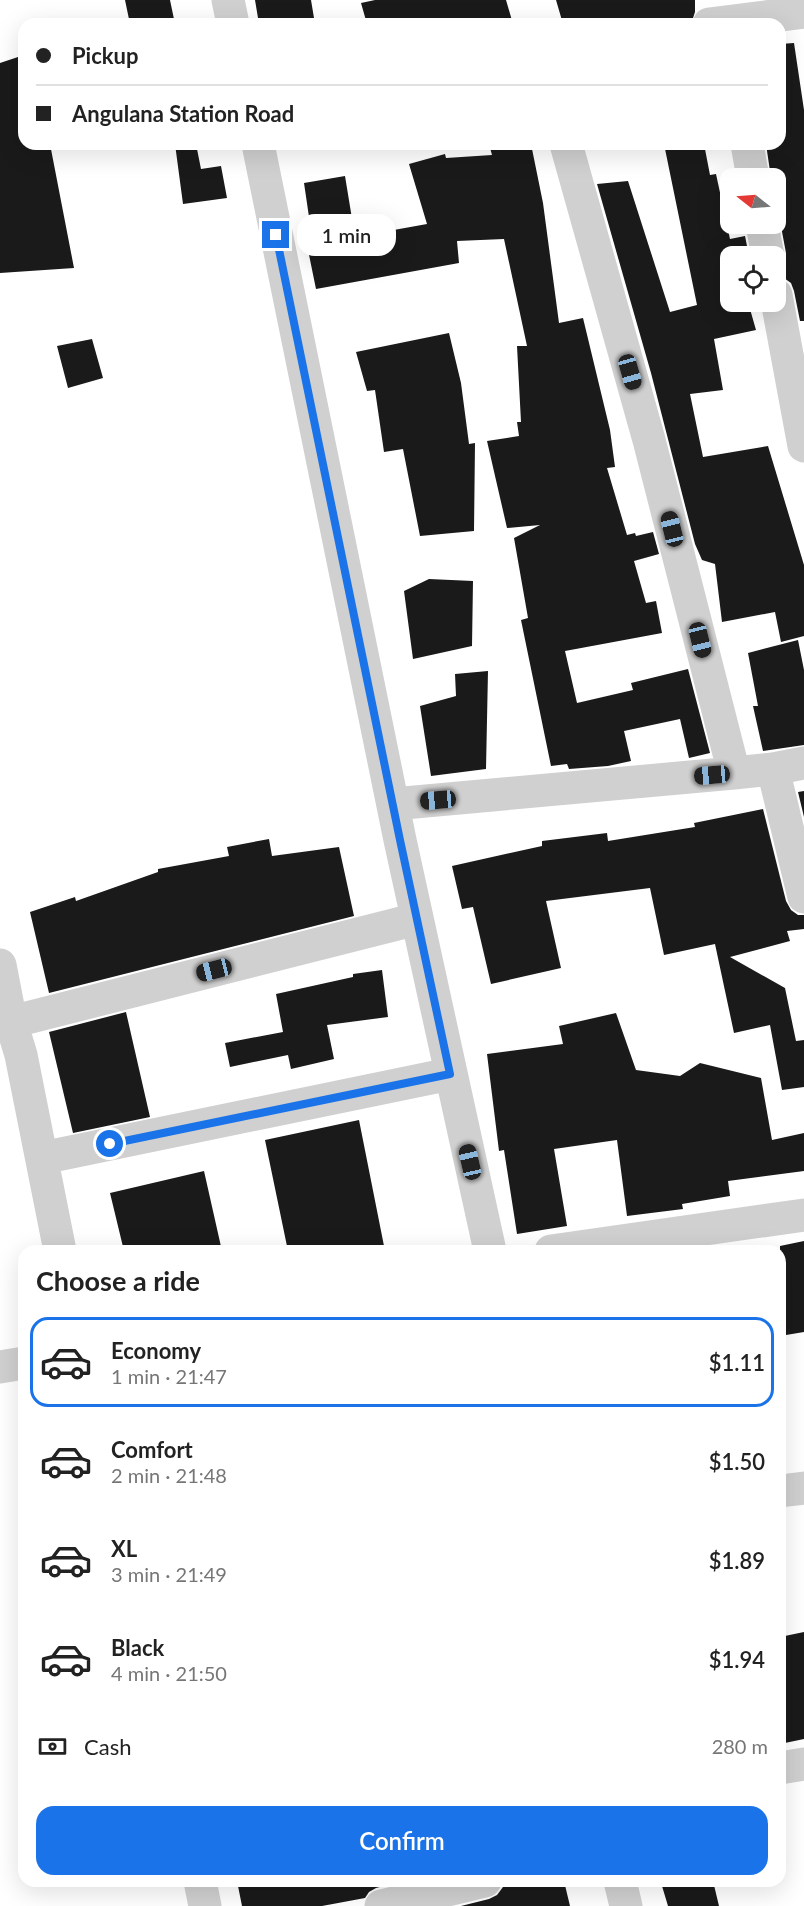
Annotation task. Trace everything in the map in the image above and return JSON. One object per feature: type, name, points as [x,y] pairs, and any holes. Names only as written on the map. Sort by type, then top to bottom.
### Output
[{"type":"street","points":[[228,0],[232,18]]},
{"type":"street","points":[[758,18],[804,12]]},
{"type":"street","points":[[259,150],[417,919],[489,1245]]},
{"type":"street","points":[[568,150],[649,440],[734,773]]},
{"type":"street","points":[[748,150],[751,168]]},
{"type":"street","points":[[779,312],[804,446]]},
{"type":"street","points":[[393,804],[789,766],[804,897]]},
{"type":"street","points":[[11,1022],[417,919]]},
{"type":"street","points":[[0,965],[11,1022],[11,1057],[42,1158],[59,1245]]},
{"type":"street","points":[[42,1158],[450,1074]]},
{"type":"street","points":[[593,1245],[804,1215]]},
{"type":"street","points":[[0,1367],[18,1364]]},
{"type":"street","points":[[786,1490],[804,1488]]},
{"type":"street","points":[[786,1767],[804,1764]]},
{"type":"street","points":[[201,1887],[205,1906]]},
{"type":"street","points":[[400,1896],[451,1887]]},
{"type":"street","points":[[621,1887],[626,1906]]},
{"type":"building","points":[[125,0],[170,0],[174,18],[129,18]]},
{"type":"building","points":[[255,0],[311,0],[314,18],[258,18]]},
{"type":"building","points":[[375,0],[506,0],[511,18],[365,18],[361,3]]},
{"type":"building","points":[[556,0],[695,0],[693,18],[561,18]]},
{"type":"building","points":[[794,43],[804,110],[804,321],[800,321],[794,291],[791,283],[786,279],[786,246],[782,234],[786,234],[786,168],[770,168],[767,150],[786,150],[786,44]]},
{"type":"building","points":[[18,57],[18,150],[51,150],[74,268],[0,273],[0,63]]},
{"type":"building","points":[[176,150],[197,150],[201,169],[221,166],[227,198],[183,204]]},
{"type":"building","points":[[491,150],[532,150],[543,203],[559,323],[583,318],[610,430],[615,467],[607,468],[627,535],[635,533],[636,536],[653,532],[659,554],[634,561],[646,603],[656,601],[662,633],[565,651],[577,703],[633,690],[631,683],[688,669],[710,753],[689,758],[680,719],[624,731],[631,761],[608,766],[569,769],[567,764],[551,766],[521,620],[528,618],[514,538],[540,525],[507,528],[487,441],[519,436],[517,422],[521,422],[517,346],[527,346],[504,239],[457,241],[459,263],[316,289],[307,245],[313,244],[304,183],[345,176],[355,237],[427,224],[409,164],[445,154],[446,158],[492,155]]},
{"type":"building","points":[[665,150],[705,150],[710,175],[716,174],[720,193],[720,234],[729,234],[730,239],[745,236],[747,246],[720,246],[720,312],[751,312],[756,330],[714,339],[723,390],[690,394],[703,457],[768,446],[804,565],[804,636],[781,642],[775,612],[722,622],[715,564],[702,560],[695,544],[651,373],[597,184],[628,181],[670,312],[697,305]]},
{"type":"building","points":[[449,333],[461,383],[469,444],[475,443],[474,531],[420,536],[403,449],[384,452],[375,390],[367,391],[356,352]]},
{"type":"building","points":[[92,339],[103,378],[68,388],[57,346]]},
{"type":"building","points":[[429,579],[473,581],[472,646],[413,659],[404,591]]},
{"type":"building","points":[[798,640],[804,670],[804,745],[763,751],[753,706],[758,706],[748,653]]},
{"type":"building","points":[[488,671],[486,769],[431,776],[420,706],[456,696],[455,674]]},
{"type":"building","points":[[804,791],[804,817],[798,792]]},
{"type":"building","points":[[763,809],[786,901],[791,910],[798,915],[804,915],[804,929],[787,931],[790,941],[730,957],[785,988],[796,1041],[804,1040],[804,1087],[782,1090],[770,1025],[734,1033],[715,944],[664,955],[650,888],[546,901],[561,968],[491,984],[473,907],[462,909],[452,866],[542,846],[542,841],[607,833],[608,841],[695,827],[694,823]]},
{"type":"building","points":[[269,839],[272,856],[339,847],[354,916],[49,993],[30,912],[75,897],[76,901],[158,872],[158,869],[229,856],[227,847]]},
{"type":"building","points":[[382,970],[388,1017],[327,1025],[334,1059],[291,1069],[288,1055],[230,1067],[225,1043],[283,1032],[276,994],[353,977],[353,974]]},
{"type":"building","points":[[126,1012],[150,1117],[73,1133],[49,1032]]},
{"type":"building","points":[[616,1013],[636,1070],[680,1076],[700,1063],[761,1078],[772,1140],[804,1133],[804,1171],[728,1181],[730,1196],[682,1204],[683,1209],[627,1216],[617,1140],[554,1149],[567,1226],[517,1234],[504,1150],[499,1151],[487,1054],[563,1044],[559,1026]]},
{"type":"building","points":[[359,1120],[384,1245],[287,1245],[265,1140]]},
{"type":"building","points":[[204,1171],[221,1245],[123,1245],[110,1193]]},
{"type":"building","points":[[804,1241],[804,1332],[786,1335],[786,1245]]},
{"type":"building","points":[[804,1632],[804,1739],[786,1743],[786,1636]]},
{"type":"building","points":[[238,1887],[380,1887],[369,1892],[365,1898],[322,1906],[242,1906]]},
{"type":"building","points":[[503,1887],[565,1887],[570,1906],[461,1906],[497,1895]]},
{"type":"building","points":[[662,1887],[714,1887],[719,1906],[668,1906]]},
{"type":"route","points":[[110,1144],[450,1074],[276,235]]}]
